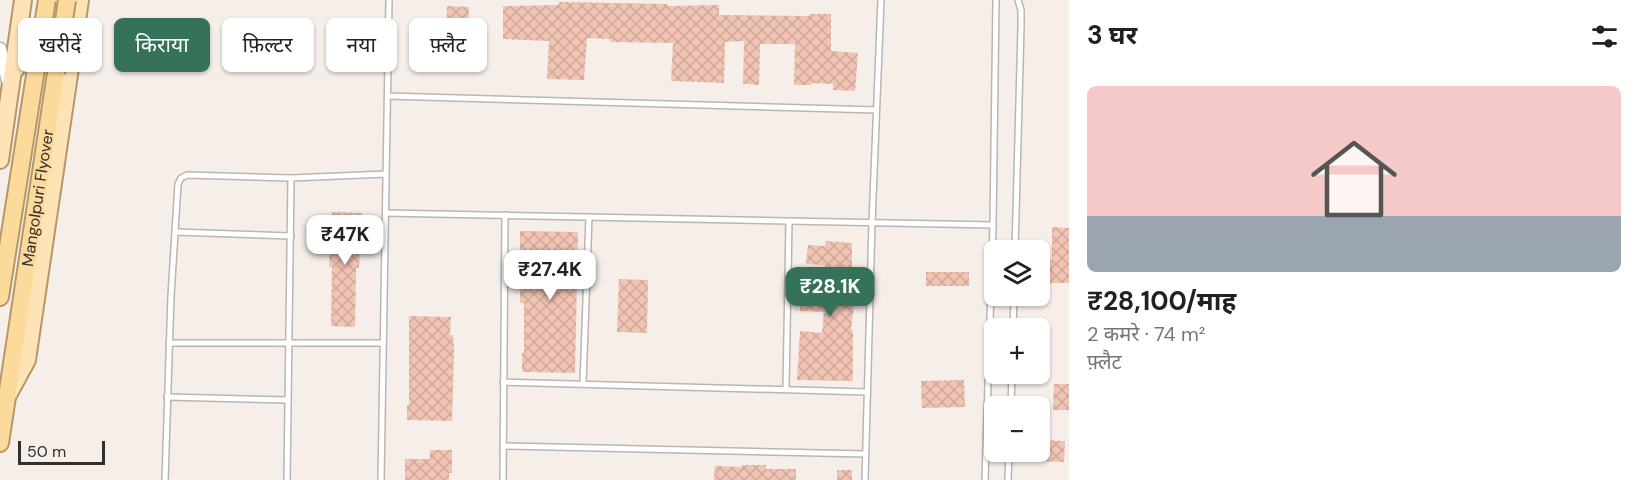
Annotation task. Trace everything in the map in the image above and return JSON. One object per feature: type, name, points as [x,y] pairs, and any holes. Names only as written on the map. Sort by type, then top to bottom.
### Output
[{"type":"highway","name":"Mangolpuri Flyover","points":[[0,297],[46,0]]},
{"type":"highway","name":"Mangolpuri Flyover","points":[[0,443],[67,0]]},
{"type":"main road","points":[[0,160],[23,0]]},
{"type":"main road","points":[[77,18],[80,0]]},
{"type":"main road","points":[[9,85],[18,64]]},
{"type":"main road","points":[[7,396],[27,360],[70,72]]},
{"type":"street","points":[[0,49],[9,85]]},
{"type":"lane","points":[[381,480],[389,0]]},
{"type":"lane","points":[[865,480],[881,0]]},
{"type":"lane","points":[[987,396],[993,225],[996,0]]},
{"type":"lane","points":[[1015,240],[1021,27],[1021,10],[1018,0]]},
{"type":"lane","points":[[388,96],[876,110]]},
{"type":"lane","points":[[165,480],[169,343],[178,184],[181,178],[187,175],[291,178],[386,174]]},
{"type":"lane","points":[[286,480],[291,178]]},
{"type":"lane","points":[[386,213],[993,225]]},
{"type":"lane","points":[[503,480],[505,215]]},
{"type":"lane","points":[[583,384],[589,217]]},
{"type":"lane","points":[[786,389],[789,222]]},
{"type":"lane","points":[[175,232],[291,237]]},
{"type":"lane","points":[[169,343],[383,343]]},
{"type":"lane","points":[[504,382],[867,392]]},
{"type":"lane","points":[[167,397],[288,400]]},
{"type":"lane","points":[[503,446],[866,454]]},
{"type":"lane","points":[[985,480],[986,462]]},
{"type":"lane","points":[[1008,480],[1009,462]]},
{"type":"building","points":[[559,2],[667,4],[667,6],[719,5],[719,15],[809,16],[809,14],[831,14],[831,51],[858,53],[855,91],[833,90],[833,84],[794,85],[795,44],[760,44],[759,85],[743,84],[744,41],[725,42],[724,83],[671,81],[673,43],[610,42],[610,39],[587,38],[584,80],[547,79],[549,41],[503,39],[503,6],[559,5]]},
{"type":"building","points":[[447,6],[469,7],[469,18],[447,18]]},
{"type":"building","points":[[332,212],[362,213],[359,268],[356,268],[355,327],[331,326],[332,267],[329,267]]},
{"type":"building","points":[[1052,227],[1069,228],[1069,283],[1050,283],[1050,260],[1052,260]]},
{"type":"building","points":[[520,231],[578,232],[575,373],[522,372],[524,303],[520,303],[520,286],[524,286],[525,251],[520,251]]},
{"type":"building","points":[[826,241],[852,243],[852,278],[857,278],[851,330],[853,330],[853,381],[797,380],[800,331],[822,333],[824,312],[800,311],[800,298],[824,299],[825,265],[806,264],[808,245],[825,246]]},
{"type":"building","points":[[926,272],[969,272],[969,286],[926,286]]},
{"type":"building","points":[[619,279],[648,280],[647,333],[617,332]]},
{"type":"building","points":[[409,316],[451,317],[450,335],[453,335],[454,351],[452,421],[407,420]]},
{"type":"building","points":[[964,380],[965,407],[922,408],[921,381]]},
{"type":"building","points":[[1054,384],[1069,384],[1069,410],[1053,410]]},
{"type":"building","points":[[1050,440],[1065,441],[1064,462],[1050,462]]},
{"type":"building","points":[[430,450],[452,450],[452,473],[449,473],[449,480],[405,480],[405,459],[430,459]]},
{"type":"building","points":[[742,465],[766,465],[766,469],[796,469],[796,480],[714,480],[715,466],[742,467]]},
{"type":"building","points":[[837,470],[852,470],[852,480],[837,480]]}]
